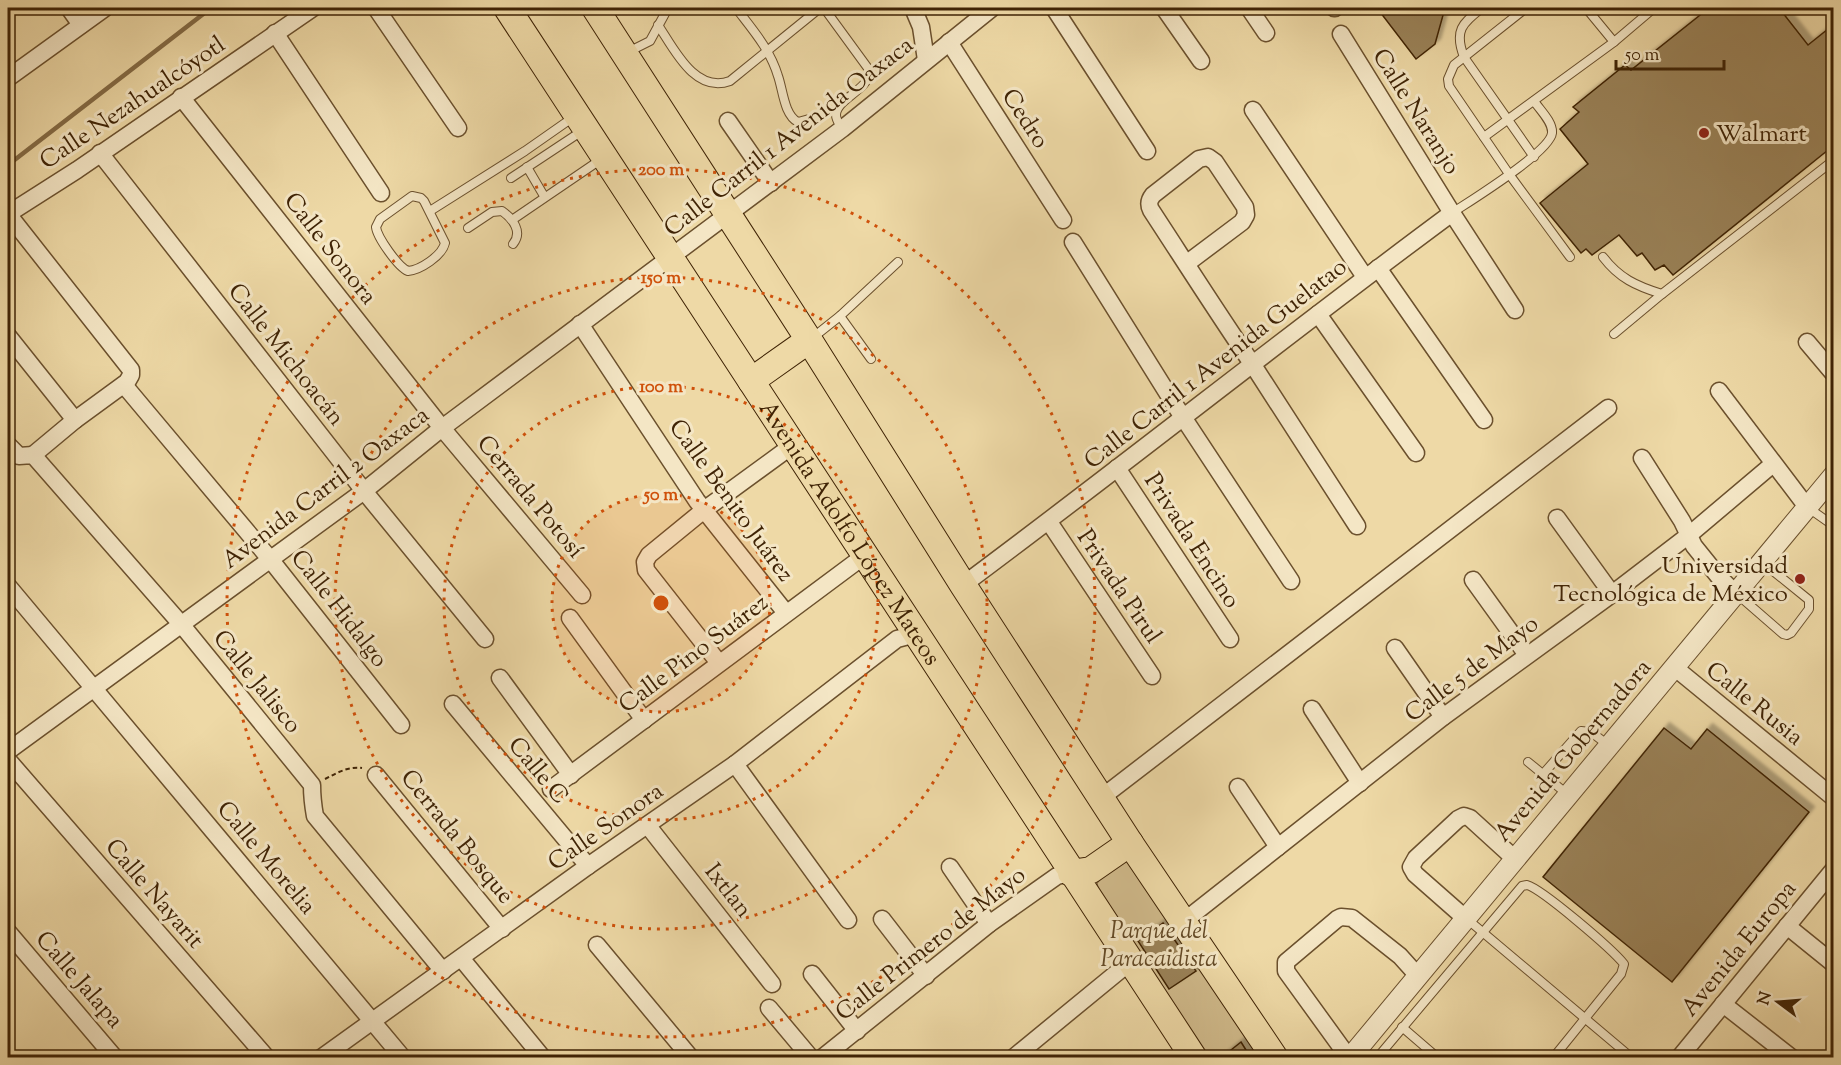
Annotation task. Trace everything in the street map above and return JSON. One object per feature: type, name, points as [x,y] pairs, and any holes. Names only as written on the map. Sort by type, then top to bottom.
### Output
[{"type":"main road","name":"Avenida Adolfo López Mateos","points":[[507,8],[1194,1058]]},
{"type":"main road","points":[[602,12],[625,54],[963,585],[1101,798],[1275,1058]]},
{"type":"main road","points":[[751,381],[809,340]]},
{"type":"main road","points":[[1071,873],[1091,870],[1131,843]]},
{"type":"street","points":[[69,8],[81,25]]},
{"type":"street","points":[[8,78],[105,8]]},
{"type":"street","name":"Calle Nezahualcóyotl","points":[[8,214],[313,8]]},
{"type":"street","points":[[376,8],[458,128]]},
{"type":"street","points":[[913,8],[921,27],[926,60]]},
{"type":"street","name":"Calle Carril 1 Avenida Oaxaca","points":[[669,258],[842,129],[992,8]]},
{"type":"street","points":[[1054,8],[1147,151]]},
{"type":"street","points":[[1164,8],[1201,61]]},
{"type":"street","points":[[1249,8],[1266,33]]},
{"type":"street","points":[[275,33],[381,193]]},
{"type":"street","name":"Calle Naranjo","points":[[1341,34],[1515,310]]},
{"type":"street","name":"Cedro","points":[[949,42],[1063,220]]},
{"type":"street","name":"Calle Sonora","points":[[181,97],[442,428]]},
{"type":"street","points":[[1253,110],[1372,273],[1484,420]]},
{"type":"street","points":[[728,121],[771,183]]},
{"type":"street","name":"Calle Michoacán","points":[[100,153],[364,490],[485,639]]},
{"type":"street","points":[[1186,264],[1242,222],[1246,215],[1245,207],[1215,162],[1208,157],[1199,159],[1153,195],[1149,202],[1151,210],[1186,264],[1253,365],[1357,526]]},
{"type":"street","name":"Calle Carril 1 Avenida Guelatao","points":[[963,585],[1452,213]]},
{"type":"street","name":"Calle Hidalgo","points":[[8,214],[126,363],[127,380],[401,725]]},
{"type":"street","points":[[1073,242],[1182,417],[1291,581]]},
{"type":"street","name":"Avenida Carril 2 Oaxaca","points":[[8,751],[364,490],[442,428],[669,258]]},
{"type":"street","points":[[1318,314],[1416,453]]},
{"type":"street","name":"Calle Benito Juárez","points":[[580,324],[704,510],[786,613]]},
{"type":"street","points":[[8,336],[75,420]]},
{"type":"street","points":[[1807,342],[1833,374]]},
{"type":"street","points":[[33,455],[127,380]]},
{"type":"street","points":[[1719,391],[1807,507]]},
{"type":"street","points":[[1101,798],[1608,408]]},
{"type":"street","name":"Cerrada Potosí","points":[[442,428],[582,595]]},
{"type":"street","name":"Calle Jalisco","points":[[8,445],[19,456],[33,455],[181,624],[312,785]]},
{"type":"street","points":[[719,663],[646,570],[645,562],[649,555],[704,510],[793,445]]},
{"type":"street","points":[[1642,458],[1682,521],[1694,546],[1707,564],[1735,593]]},
{"type":"street","name":"Calle 5 de Mayo","points":[[1183,922],[1443,717],[1689,535],[1773,464]]},
{"type":"street","name":"Privada Encino","points":[[1117,468],[1230,639]]},
{"type":"street","name":"Avenida Gobernadora","points":[[1349,1058],[1833,475]]},
{"type":"street","points":[[1557,518],[1612,594]]},
{"type":"street","name":"Privada Pirul","points":[[1048,522],[1152,676]]},
{"type":"street","name":"Calle Pino Suárez","points":[[551,789],[864,556]]},
{"type":"street","points":[[1473,579],[1527,655]]},
{"type":"street","name":"Calle Morelia","points":[[8,586],[403,1058]]},
{"type":"street","points":[[570,618],[644,720]]},
{"type":"street","name":"Calle Sonora","points":[[321,1058],[588,866],[735,764],[897,639],[916,634]]},
{"type":"street","points":[[1395,648],[1443,717]]},
{"type":"street","name":"Calle Rusia","points":[[1674,667],[1833,798]]},
{"type":"street","points":[[500,678],[571,775]]},
{"type":"street","name":"Calle C","points":[[453,704],[588,866]]},
{"type":"street","points":[[1312,709],[1360,783]]},
{"type":"street","name":"Calle Nayarit","points":[[8,760],[267,1058]]},
{"type":"street","points":[[735,764],[848,920]]},
{"type":"street","name":"Cerrada Bosque","points":[[376,775],[502,929]]},
{"type":"street","points":[[312,785],[311,796],[315,816],[443,971]]},
{"type":"street","points":[[1238,787],[1278,847]]},
{"type":"street","points":[[1465,918],[1415,874],[1411,867],[1416,858],[1464,816],[1515,859]]},
{"type":"street","name":"Ixtlan","points":[[648,826],[772,984]]},
{"type":"street","points":[[950,867],[989,924]]},
{"type":"street","name":"Avenida Europa","points":[[1679,1058],[1833,869]]},
{"type":"street","name":"Calle Primero de Mayo","points":[[822,1058],[989,924],[1057,876],[1071,873]]},
{"type":"street","points":[[1349,1058],[1286,971],[1286,962],[1337,919],[1346,916],[1352,918],[1400,956],[1418,976]]},
{"type":"street","points":[[882,919],[926,976]]},
{"type":"street","points":[[1787,926],[1833,964]]},
{"type":"street","name":"Calle Jalapa","points":[[8,932],[115,1058]]},
{"type":"street","points":[[597,945],[690,1058]]},
{"type":"street","points":[[461,958],[543,1058]]},
{"type":"street","points":[[1013,1058],[1131,962]]},
{"type":"street","points":[[812,974],[857,1031]]},
{"type":"street","points":[[1723,1004],[1792,1058]]},
{"type":"street","points":[[769,1008],[811,1058]]},
{"type":"lane","points":[[625,54],[646,44],[668,8]]},
{"type":"lane","points":[[736,8],[768,51],[776,67],[791,117],[798,122],[809,119]]},
{"type":"lane","points":[[658,26],[692,74],[723,84],[730,81],[822,8],[870,71],[867,82],[837,110],[836,117],[842,129]]},
{"type":"lane","points":[[1482,8],[1462,25],[1459,39],[1464,57],[1534,157]]},
{"type":"lane","points":[[1526,8],[1454,65],[1450,73],[1449,86],[1509,174],[1570,257]]},
{"type":"lane","points":[[1586,8],[1614,42]]},
{"type":"lane","points":[[1484,137],[1614,42],[1654,8]]},
{"type":"lane","name":"Calle Carril 1 Avenida Guelatao","points":[[1452,213],[1534,157],[1548,142],[1552,133],[1550,124],[1534,101]]},
{"type":"lane","points":[[511,178],[580,122]]},
{"type":"lane","points":[[430,212],[525,151],[580,122]]},
{"type":"lane","points":[[512,220],[544,196],[603,158]]},
{"type":"lane","points":[[1614,334],[1833,160]]},
{"type":"lane","points":[[527,167],[544,196]]},
{"type":"lane","points":[[412,196],[421,198],[430,212],[444,240],[444,247],[440,253],[416,270],[408,272],[404,270],[378,234],[376,227],[378,222],[412,196]]},
{"type":"lane","points":[[468,228],[496,211],[502,211],[512,220],[518,232],[517,239],[513,243]]},
{"type":"lane","points":[[1603,256],[1611,268],[1624,280],[1662,294]]},
{"type":"lane","points":[[809,340],[840,316],[898,262]]},
{"type":"lane","points":[[840,316],[871,359]]},
{"type":"lane","points":[[1807,507],[1833,526]]},
{"type":"lane","points":[[1735,593],[1783,634],[1791,633],[1809,609],[1809,600],[1762,561]]},
{"type":"lane","points":[[1543,774],[1581,731],[1588,730],[1609,745]]},
{"type":"lane","points":[[1528,762],[1568,794]]},
{"type":"lane","points":[[1377,1058],[1524,886],[1532,887],[1565,911],[1624,964],[1621,974],[1553,1058]]},
{"type":"lane","points":[[1465,918],[1632,1058]]},
{"type":"lane","points":[[1402,1027],[1438,1058]]},
{"type":"path","points":[[312,785],[343,770],[355,767],[365,768],[376,775]]},
{"type":"green space","name":"Parque del Paracaidista","points":[[1131,860],[1263,1057],[1203,1057],[1100,901],[1097,883],[1112,864]]},
{"type":"building","points":[[1377,8],[1445,8],[1435,44],[1416,59]]},
{"type":"building","points":[[1709,8],[1779,8],[1808,45],[1833,25],[1833,146],[1673,275],[1664,265],[1655,270],[1642,253],[1637,256],[1619,235],[1592,255],[1586,249],[1581,253],[1540,203],[1588,164],[1560,129],[1579,112],[1573,107],[1625,65],[1631,70]]},
{"type":"building","points":[[1664,728],[1691,749],[1707,729],[1809,812],[1672,982],[1543,877]]},
{"type":"building","points":[[1163,923],[1196,971],[1169,989],[1138,941]]},
{"type":"building","points":[[1241,1042],[1251,1058],[1221,1058]]},
{"type":"waterway","points":[[8,165],[211,8]]},
{"type":"place","name":"Walmart","points":[[1704,133]]},
{"type":"place","name":"Universidad Tecnológica de México","points":[[1800,579]]}]
